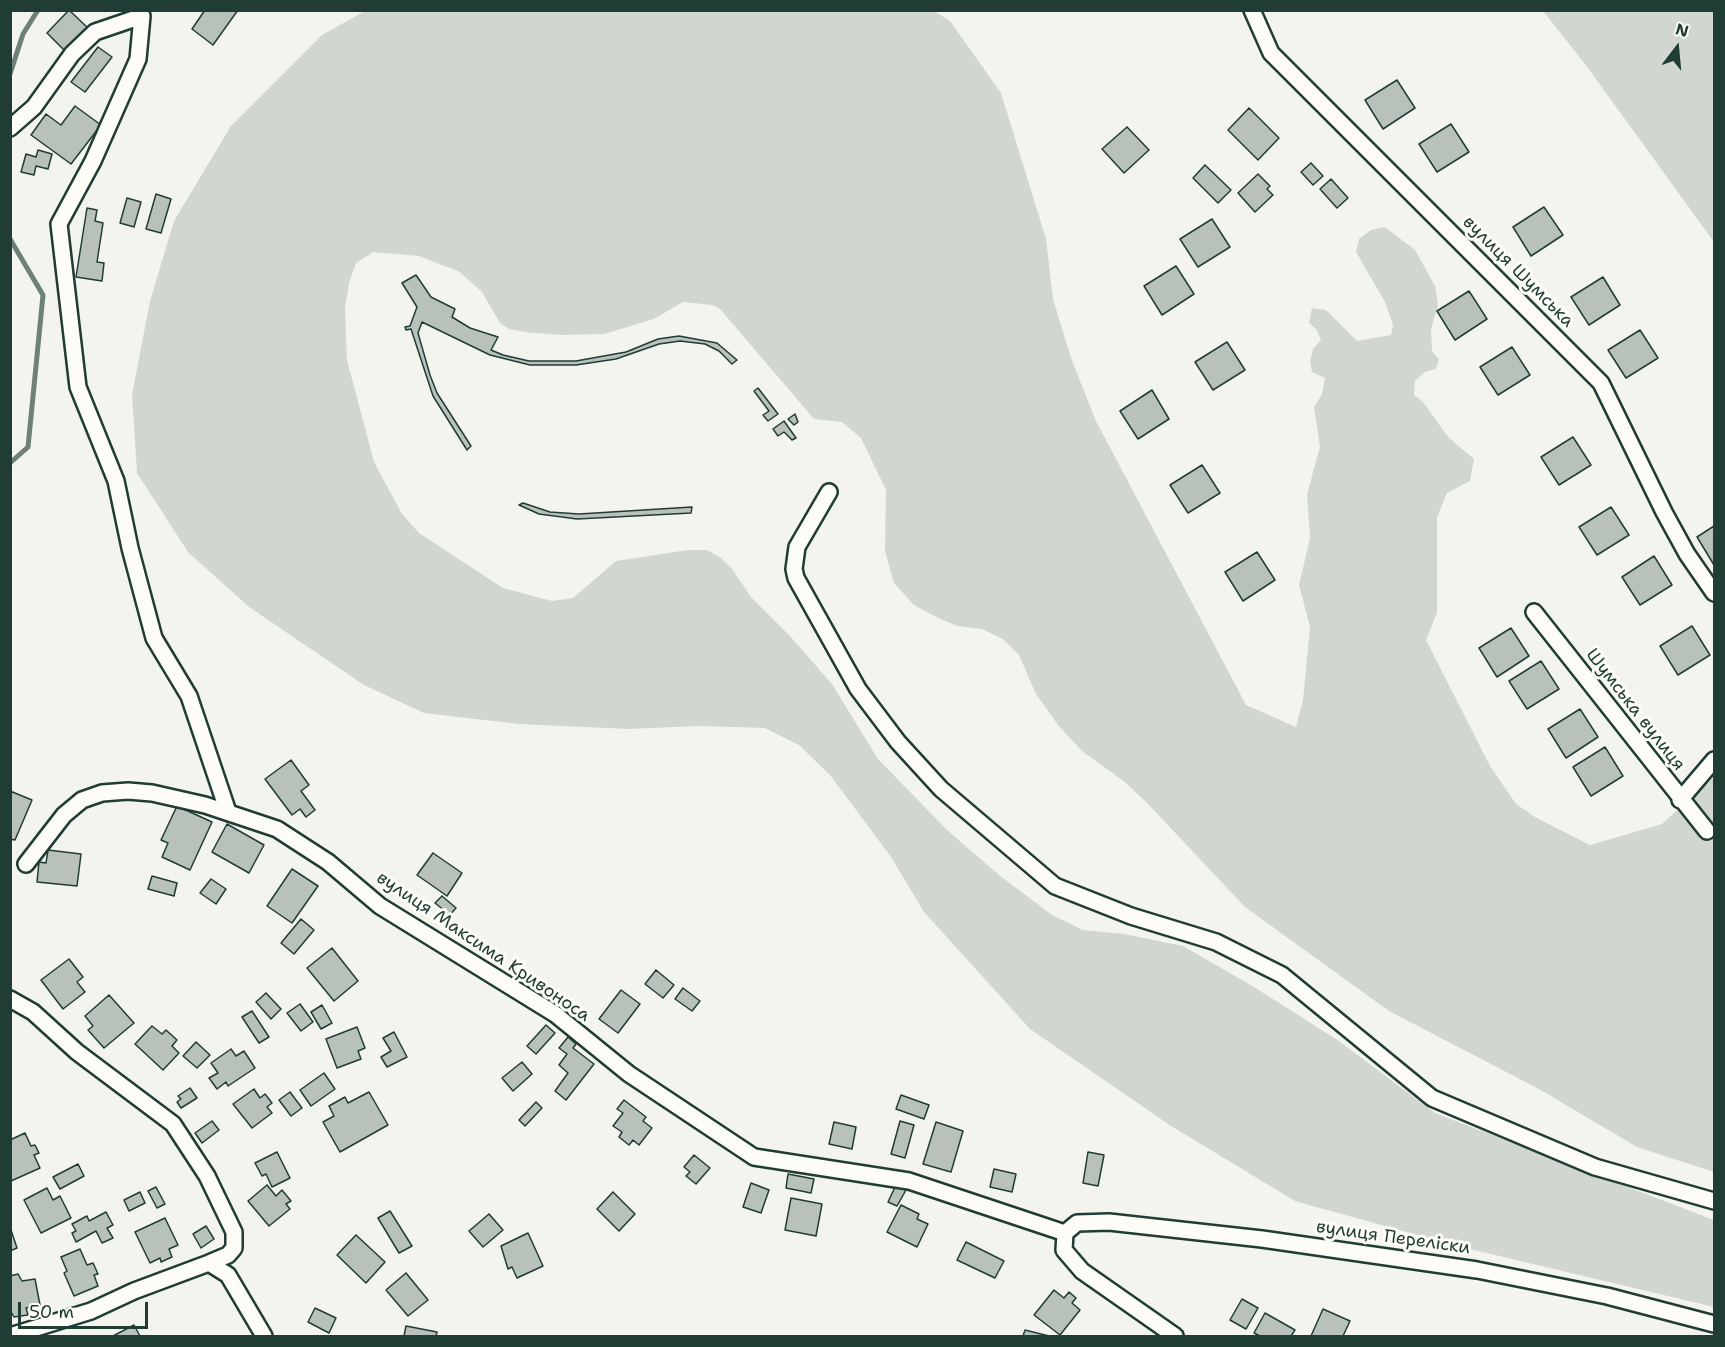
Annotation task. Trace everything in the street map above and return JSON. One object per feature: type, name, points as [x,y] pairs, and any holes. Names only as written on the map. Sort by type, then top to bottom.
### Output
[{"type":"street","name":"вулиця Шумська","points":[[1251,10],[1271,53],[1601,383],[1664,512],[1687,554],[1714,593]]},
{"type":"street","points":[[10,128],[34,107],[72,54],[94,33],[142,16],[138,60],[93,161],[59,224],[78,387],[116,481],[130,548],[154,638],[189,696],[228,812]]},
{"type":"street","points":[[829,492],[797,546],[794,568],[796,578],[858,689],[898,742],[941,789],[1055,886],[1131,916],[1216,942],[1282,975],[1432,1098],[1595,1167],[1714,1201]]},
{"type":"street","name":"Шумська вулиця","points":[[1534,612],[1680,800],[1707,831]]},
{"type":"street","points":[[1680,800],[1714,760]]},
{"type":"street","name":"вулиця Максима Кривоноса","points":[[26,864],[64,815],[82,800],[102,793],[128,791],[173,798],[228,812],[277,829],[328,862],[380,906],[555,1014],[629,1074],[754,1157],[909,1181],[1065,1233]]},
{"type":"street","points":[[10,999],[33,1012],[76,1052],[173,1124],[207,1176],[234,1232],[234,1248],[228,1255],[134,1291],[91,1311],[10,1336]]},
{"type":"street","name":"вулиця Переліски","points":[[1065,1233],[1077,1223],[1109,1222],[1262,1239],[1477,1270],[1607,1296],[1714,1324]]},
{"type":"street","points":[[1065,1233],[1064,1250],[1082,1271],[1175,1336]]},
{"type":"street","points":[[208,1263],[228,1275],[264,1336]]},
{"type":"shaded area","points":[[365,11],[934,11],[950,21],[1001,93],[1046,239],[1053,299],[1071,358],[1096,421],[1246,705],[1296,727],[1303,700],[1310,627],[1299,585],[1310,538],[1307,494],[1320,447],[1314,407],[1322,394],[1325,378],[1312,372],[1310,361],[1313,349],[1321,340],[1316,329],[1309,323],[1312,308],[1326,310],[1357,341],[1391,335],[1393,325],[1385,302],[1356,252],[1359,239],[1371,230],[1385,227],[1415,250],[1435,286],[1438,306],[1431,329],[1432,351],[1439,359],[1436,369],[1425,372],[1415,381],[1414,395],[1423,402],[1448,437],[1474,459],[1470,481],[1447,493],[1437,517],[1437,613],[1426,640],[1490,766],[1516,804],[1535,817],[1590,845],[1662,824],[1714,777],[1714,1172],[1637,1147],[1539,1089],[1389,1011],[1245,907],[1149,805],[1125,782],[1082,751],[1058,725],[1036,694],[1019,655],[1003,639],[982,629],[957,626],[936,617],[914,605],[894,583],[885,551],[886,490],[861,438],[842,422],[814,419],[720,309],[712,305],[683,302],[654,319],[604,334],[561,335],[525,332],[509,329],[500,323],[482,292],[460,272],[419,256],[373,252],[356,263],[349,283],[345,308],[347,360],[374,462],[402,514],[419,533],[503,588],[552,601],[573,598],[616,561],[688,550],[707,550],[721,558],[732,569],[751,597],[789,635],[832,684],[878,759],[947,830],[999,875],[1052,915],[1083,930],[1124,934],[1183,946],[1254,987],[1339,1041],[1435,1113],[1714,1220],[1714,1307],[1453,1245],[1295,1201],[1171,1126],[1030,1029],[924,912],[891,857],[830,775],[799,745],[765,728],[699,726],[629,729],[519,724],[424,713],[364,685],[249,607],[188,552],[137,473],[132,395],[150,301],[174,221],[231,126],[322,35]]},
{"type":"shaded area","points":[[1543,11],[1714,11],[1714,242],[1585,64]]},
{"type":"building","points":[[69,10],[90,30],[74,46],[71,43],[64,50],[47,33]]},
{"type":"building","points":[[205,10],[238,10],[213,45],[192,29]]},
{"type":"building","points":[[98,47],[112,57],[85,92],[71,82]]},
{"type":"building","points":[[1397,80],[1415,108],[1383,129],[1365,100]]},
{"type":"building","points":[[75,106],[101,125],[71,164],[31,135],[46,114],[61,125]]},
{"type":"building","points":[[1249,108],[1279,138],[1258,160],[1228,130]]},
{"type":"building","points":[[1451,124],[1469,152],[1437,172],[1419,144]]},
{"type":"building","points":[[1127,127],[1149,150],[1124,173],[1102,149]]},
{"type":"building","points":[[38,150],[52,154],[48,169],[36,166],[34,175],[21,172],[26,154],[36,157]]},
{"type":"building","points":[[1311,163],[1323,176],[1313,185],[1301,172]]},
{"type":"building","points":[[1205,165],[1231,190],[1218,203],[1193,178]]},
{"type":"building","points":[[1258,174],[1270,186],[1267,189],[1273,195],[1255,212],[1238,193]]},
{"type":"building","points":[[1331,179],[1348,198],[1337,208],[1320,189]]},
{"type":"building","points":[[156,194],[171,199],[161,233],[146,229]]},
{"type":"building","points":[[127,198],[141,202],[134,227],[120,223]]},
{"type":"building","points":[[1544,207],[1563,235],[1531,256],[1513,227]]},
{"type":"building","points":[[87,208],[97,210],[95,221],[103,223],[97,262],[104,263],[102,281],[76,277]]},
{"type":"building","points":[[1212,219],[1230,247],[1198,267],[1180,239]]},
{"type":"building","points":[[1176,266],[1194,294],[1162,315],[1144,286]]},
{"type":"building","points":[[416,275],[431,297],[455,309],[452,317],[470,328],[498,337],[491,350],[503,355],[529,361],[576,361],[626,352],[658,339],[679,336],[717,343],[737,360],[732,364],[719,351],[705,344],[680,341],[659,344],[616,359],[576,365],[530,365],[490,355],[422,322],[418,333],[430,375],[437,393],[471,446],[467,450],[433,396],[411,329],[406,330],[405,327],[410,326],[417,307],[402,283]]},
{"type":"building","points":[[1603,277],[1620,305],[1589,325],[1571,297]]},
{"type":"building","points":[[1469,291],[1487,319],[1455,340],[1437,311]]},
{"type":"building","points":[[1640,330],[1658,358],[1626,378],[1608,350]]},
{"type":"building","points":[[1227,342],[1245,370],[1213,390],[1195,362]]},
{"type":"building","points":[[1512,347],[1530,375],[1498,395],[1480,367]]},
{"type":"building","points":[[758,388],[778,414],[768,421],[763,415],[769,411],[754,391]]},
{"type":"building","points":[[1152,390],[1169,419],[1138,439],[1120,411]]},
{"type":"building","points":[[795,414],[798,422],[794,425],[788,419]]},
{"type":"building","points":[[784,421],[796,438],[792,440],[784,432],[778,436],[773,429]]},
{"type":"building","points":[[1573,437],[1591,465],[1559,485],[1541,457]]},
{"type":"building","points":[[1202,465],[1220,493],[1188,513],[1170,485]]},
{"type":"building","points":[[523,503],[550,512],[579,514],[692,507],[691,513],[577,519],[539,514],[519,505]]},
{"type":"building","points":[[1611,507],[1629,535],[1597,555],[1579,527]]},
{"type":"building","points":[[1714,526],[1714,565],[1697,537]]},
{"type":"building","points":[[1257,552],[1275,580],[1243,601],[1225,572]]},
{"type":"building","points":[[1654,556],[1672,585],[1640,605],[1622,577]]},
{"type":"building","points":[[1692,626],[1710,655],[1678,675],[1660,646]]},
{"type":"building","points":[[1511,628],[1529,656],[1497,677],[1479,648]]},
{"type":"building","points":[[1541,661],[1559,689],[1527,709],[1509,681]]},
{"type":"building","points":[[1580,709],[1598,737],[1566,758],[1548,729]]},
{"type":"building","points":[[1605,747],[1623,776],[1591,796],[1573,767]]},
{"type":"building","points":[[291,760],[309,785],[301,791],[315,810],[306,817],[300,809],[292,815],[265,779]]},
{"type":"building","points":[[10,791],[32,800],[15,840],[10,839]]},
{"type":"building","points":[[177,806],[212,822],[190,870],[162,857],[168,843],[161,840]]},
{"type":"building","points":[[227,824],[264,845],[249,873],[212,852]]},
{"type":"building","points":[[48,850],[81,854],[77,886],[37,882],[39,862],[46,863]]},
{"type":"building","points":[[433,853],[462,873],[447,896],[417,875]]},
{"type":"building","points":[[292,869],[318,886],[292,923],[267,906]]},
{"type":"building","points":[[152,876],[177,883],[174,896],[148,889]]},
{"type":"building","points":[[211,879],[226,889],[216,904],[200,893]]},
{"type":"building","points":[[442,896],[456,908],[450,915],[435,903]]},
{"type":"building","points":[[301,919],[314,930],[294,954],[281,943]]},
{"type":"building","points":[[332,948],[358,981],[334,1001],[307,968]]},
{"type":"building","points":[[69,959],[83,977],[77,982],[85,992],[63,1009],[41,980]]},
{"type":"building","points":[[656,970],[674,985],[663,998],[645,984]]},
{"type":"building","points":[[683,988],[700,1001],[692,1011],[675,999]]},
{"type":"building","points":[[621,990],[640,1004],[618,1033],[599,1019]]},
{"type":"building","points":[[266,993],[281,1009],[271,1019],[256,1002]]},
{"type":"building","points":[[109,995],[134,1023],[104,1048],[88,1030],[93,1026],[85,1016]]},
{"type":"building","points":[[300,1004],[313,1022],[301,1031],[287,1013]]},
{"type":"building","points":[[322,1005],[332,1023],[321,1029],[311,1012]]},
{"type":"building","points":[[252,1011],[269,1037],[259,1043],[242,1017]]},
{"type":"building","points":[[546,1025],[555,1033],[536,1054],[527,1046]]},
{"type":"building","points":[[152,1026],[162,1034],[166,1030],[177,1040],[172,1046],[179,1053],[163,1070],[135,1044]]},
{"type":"building","points":[[357,1027],[365,1048],[358,1051],[361,1059],[337,1068],[326,1039]]},
{"type":"building","points":[[394,1032],[407,1057],[387,1067],[381,1057],[391,1051],[383,1038]]},
{"type":"building","points":[[568,1037],[576,1044],[573,1048],[594,1064],[566,1100],[555,1091],[568,1073],[559,1065],[567,1054],[559,1048]]},
{"type":"building","points":[[196,1042],[210,1055],[197,1068],[183,1056]]},
{"type":"building","points":[[231,1049],[236,1056],[244,1051],[255,1068],[228,1086],[226,1082],[217,1089],[209,1078],[218,1073],[211,1063]]},
{"type":"building","points":[[522,1062],[532,1074],[513,1091],[502,1078]]},
{"type":"building","points":[[324,1073],[335,1089],[311,1106],[300,1090]]},
{"type":"building","points":[[190,1088],[197,1098],[181,1108],[177,1102],[181,1099],[178,1096]]},
{"type":"building","points":[[254,1089],[260,1098],[265,1094],[272,1103],[267,1107],[272,1113],[252,1128],[233,1104]]},
{"type":"building","points":[[290,1092],[302,1108],[291,1116],[279,1100]]},
{"type":"building","points":[[369,1092],[388,1125],[340,1152],[323,1122],[334,1116],[329,1106],[345,1097],[348,1103]]},
{"type":"building","points":[[901,1095],[929,1105],[924,1119],[896,1109]]},
{"type":"building","points":[[624,1100],[646,1117],[643,1121],[652,1128],[639,1145],[633,1140],[629,1145],[619,1137],[622,1132],[613,1126],[623,1113],[617,1109]]},
{"type":"building","points":[[536,1102],[542,1108],[525,1126],[519,1120]]},
{"type":"building","points":[[212,1121],[219,1130],[202,1143],[195,1133]]},
{"type":"building","points":[[900,1121],[914,1125],[905,1158],[891,1154]]},
{"type":"building","points":[[834,1122],[856,1127],[852,1149],[829,1144]]},
{"type":"building","points":[[936,1122],[963,1131],[951,1172],[923,1164]]},
{"type":"building","points":[[25,1133],[31,1146],[35,1145],[39,1153],[34,1155],[40,1168],[11,1181],[10,1140]]},
{"type":"building","points":[[277,1152],[290,1178],[272,1187],[266,1174],[262,1176],[255,1163]]},
{"type":"building","points":[[1088,1152],[1104,1155],[1098,1186],[1083,1183]]},
{"type":"building","points":[[694,1155],[710,1168],[696,1184],[686,1176],[690,1172],[684,1167]]},
{"type":"building","points":[[78,1164],[84,1176],[60,1189],[53,1177]]},
{"type":"building","points":[[994,1169],[1016,1174],[1012,1192],[990,1187]]},
{"type":"building","points":[[788,1174],[814,1179],[811,1193],[786,1188]]},
{"type":"building","points":[[751,1183],[769,1190],[761,1213],[743,1207]]},
{"type":"building","points":[[267,1185],[276,1196],[282,1190],[291,1201],[286,1204],[290,1209],[269,1226],[248,1201]]},
{"type":"building","points":[[896,1185],[906,1190],[897,1206],[888,1202]]},
{"type":"building","points":[[156,1187],[165,1204],[157,1208],[148,1191]]},
{"type":"building","points":[[47,1188],[53,1200],[60,1196],[71,1218],[41,1233],[24,1200]]},
{"type":"building","points":[[140,1192],[145,1203],[129,1211],[124,1200]]},
{"type":"building","points":[[613,1192],[635,1214],[619,1231],[597,1209]]},
{"type":"building","points":[[791,1198],[822,1204],[816,1236],[785,1230]]},
{"type":"building","points":[[901,1205],[919,1214],[917,1219],[928,1224],[917,1247],[887,1232]]},
{"type":"building","points":[[390,1211],[412,1246],[399,1253],[378,1218]]},
{"type":"building","points":[[106,1212],[113,1225],[107,1228],[113,1238],[102,1243],[96,1231],[76,1242],[72,1233],[76,1231],[72,1224],[87,1216],[89,1221]]},
{"type":"building","points":[[489,1214],[503,1230],[483,1247],[469,1231]]},
{"type":"building","points":[[165,1218],[178,1245],[169,1249],[172,1257],[161,1262],[160,1258],[150,1263],[135,1232]]},
{"type":"building","points":[[206,1226],[214,1239],[201,1248],[193,1234]]},
{"type":"building","points":[[10,1227],[17,1248],[10,1251]]},
{"type":"building","points":[[528,1233],[543,1266],[517,1278],[512,1267],[508,1269],[501,1246]]},
{"type":"building","points":[[356,1235],[385,1262],[366,1283],[337,1255]]},
{"type":"building","points":[[966,1242],[1004,1261],[995,1278],[957,1260]]},
{"type":"building","points":[[80,1249],[87,1265],[93,1263],[98,1274],[94,1275],[98,1286],[74,1296],[64,1273],[67,1271],[61,1257]]},
{"type":"building","points":[[406,1273],[428,1300],[408,1316],[386,1290]]},
{"type":"building","points":[[18,1274],[22,1281],[35,1279],[40,1305],[26,1308],[28,1315],[14,1317],[10,1310],[10,1276]]},
{"type":"building","points":[[1054,1290],[1064,1298],[1069,1292],[1076,1298],[1072,1303],[1080,1310],[1060,1335],[1034,1315]]},
{"type":"building","points":[[1242,1299],[1258,1308],[1246,1329],[1230,1320]]},
{"type":"building","points":[[315,1308],[336,1318],[329,1333],[308,1322]]},
{"type":"building","points":[[1323,1309],[1350,1321],[1343,1336],[1311,1336]]},
{"type":"building","points":[[1265,1313],[1295,1330],[1291,1336],[1260,1336],[1254,1333]]},
{"type":"building","points":[[134,1325],[140,1336],[113,1336]]},
{"type":"building","points":[[406,1326],[437,1332],[436,1336],[404,1336]]},
{"type":"building","points":[[1025,1330],[1049,1336],[1023,1336]]},
{"type":"waterway","points":[[10,74],[23,34],[38,10]]},
{"type":"waterway","points":[[10,239],[43,295],[28,447],[10,463]]}]
